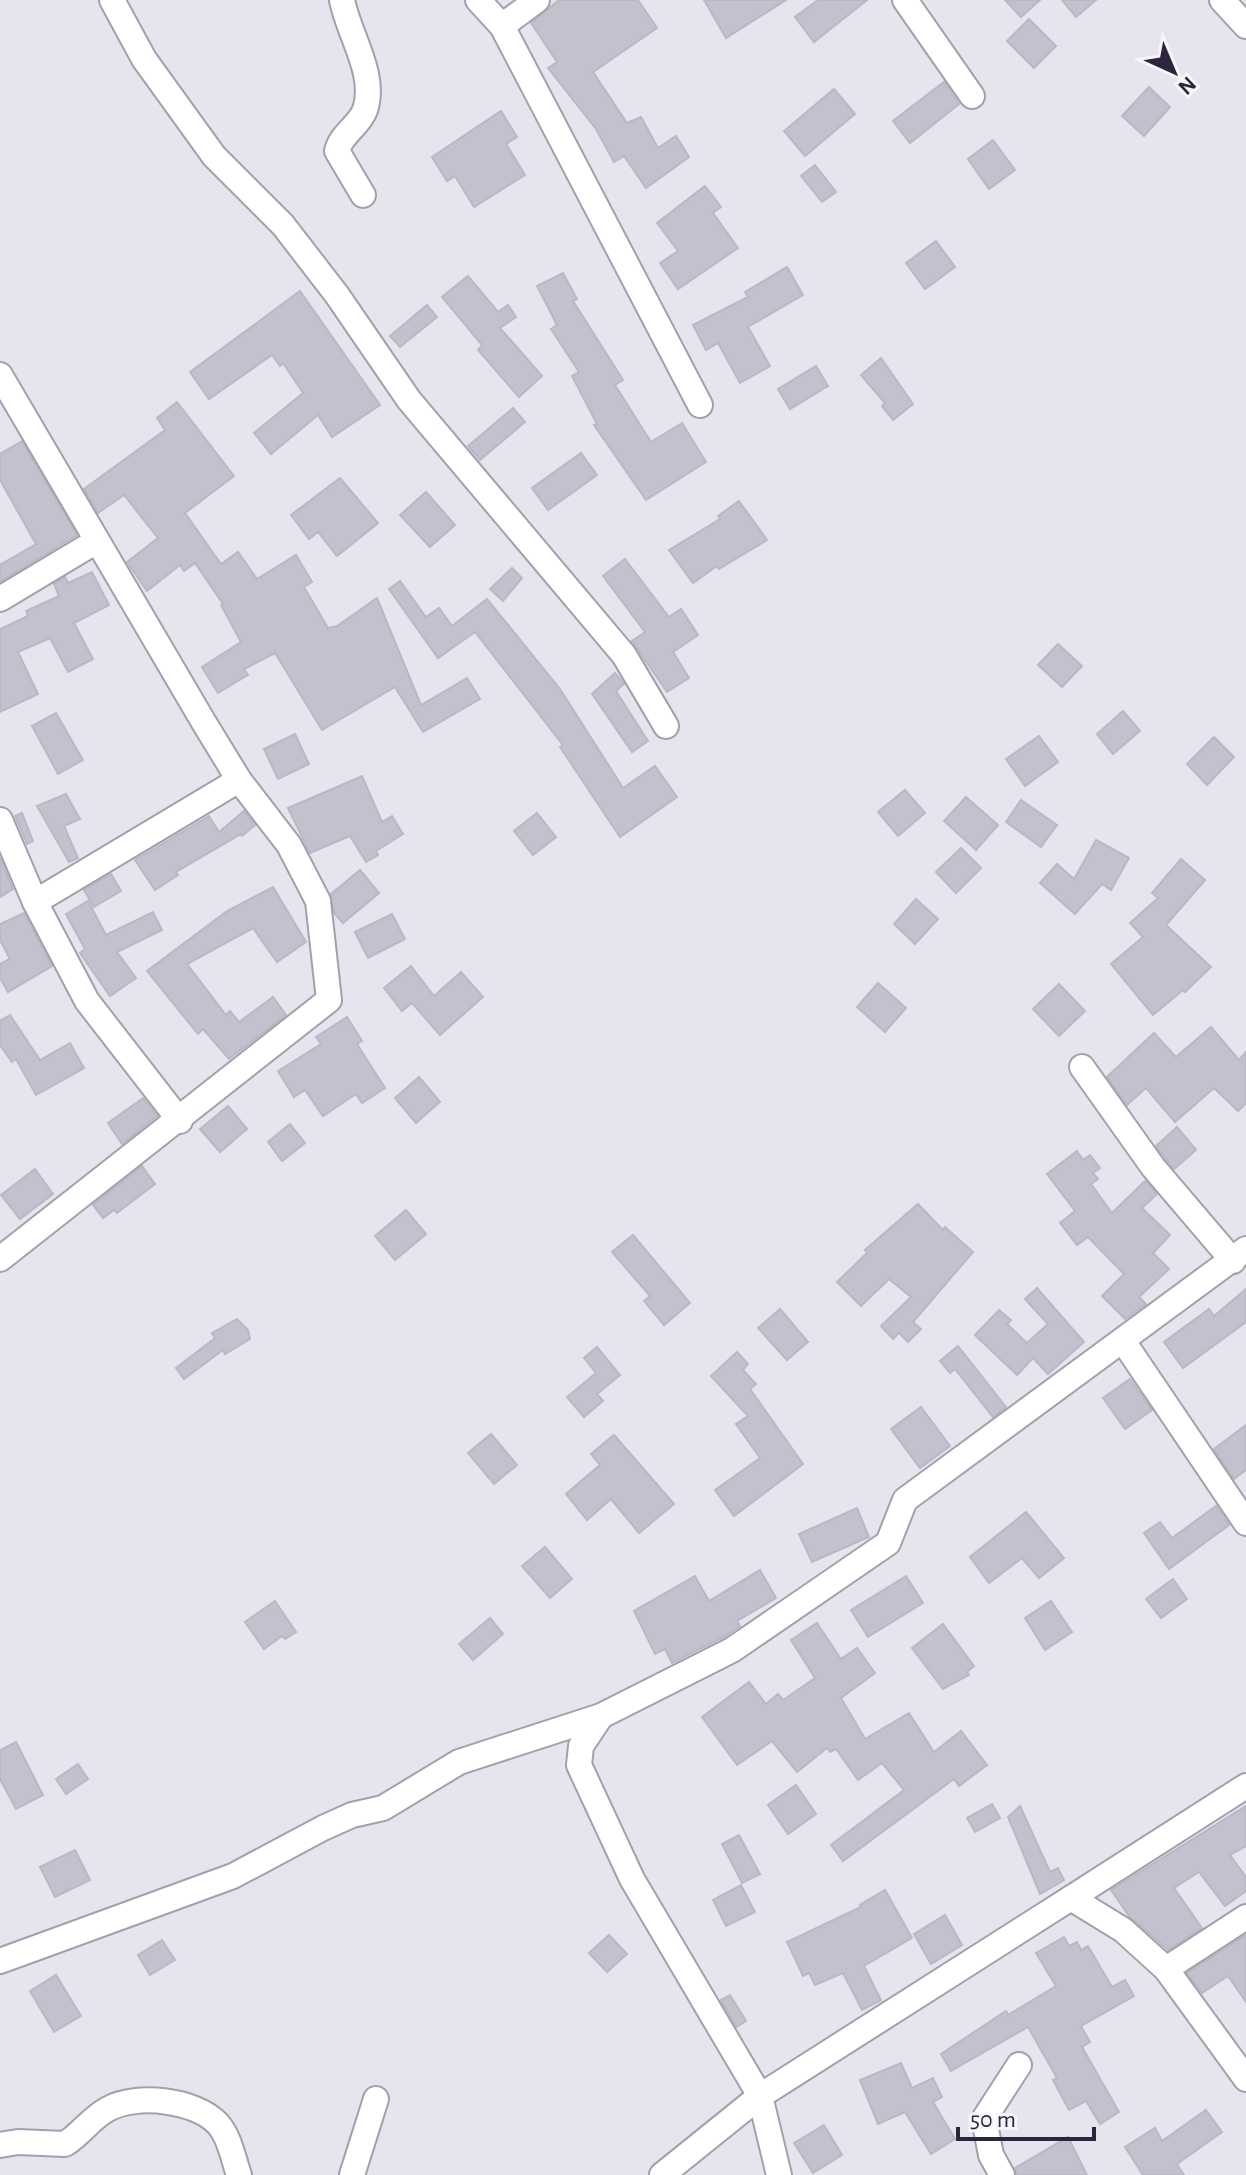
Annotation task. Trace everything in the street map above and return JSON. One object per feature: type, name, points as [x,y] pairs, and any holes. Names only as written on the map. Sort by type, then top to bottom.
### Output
[{"type":"street","points":[[112,0],[144,59],[214,156],[283,225],[337,295],[409,400],[624,655],[666,726]]},
{"type":"street","points":[[342,0],[370,95],[362,118],[339,142],[337,151],[363,195]]},
{"type":"street","points":[[478,0],[502,26],[700,405]]},
{"type":"street","points":[[502,26],[537,0]]},
{"type":"street","points":[[905,0],[972,96]]},
{"type":"street","points":[[1222,0],[1246,26]]},
{"type":"street","points":[[0,1259],[180,1121],[329,1000],[318,901],[289,845],[239,780],[95,542],[1,376]]},
{"type":"street","points":[[0,599],[95,542]]},
{"type":"street","points":[[35,902],[239,780]]},
{"type":"street","points":[[0,820],[35,902],[87,1001],[180,1121]]},
{"type":"street","points":[[0,1961],[233,1876],[323,1828],[352,1815],[383,1808],[459,1762],[601,1716],[732,1650],[862,1564],[888,1543],[905,1500],[1240,1255],[1153,1167],[1082,1067]]},
{"type":"street","points":[[1123,1341],[1246,1523]]},
{"type":"street","points":[[601,1716],[581,1746],[579,1765],[632,1879],[760,2096],[777,2174]]},
{"type":"street","points":[[662,2175],[760,2096],[1246,1786]]},
{"type":"street","points":[[1071,1898],[1123,1930],[1166,1969],[1246,2079]]},
{"type":"street","points":[[1166,1969],[1246,1917]]},
{"type":"street","points":[[1002,2175],[991,2155],[984,2119],[1019,2065]]},
{"type":"street","points":[[352,2175],[376,2099]]},
{"type":"street","points":[[0,2145],[18,2142],[65,2144],[111,2107],[163,2102],[204,2112],[219,2126],[228,2140],[239,2175]]},
{"type":"building","points":[[559,0],[638,0],[657,28],[593,72],[627,123],[641,117],[658,148],[676,136],[689,157],[646,188],[624,156],[614,162],[596,129],[548,68],[557,62],[531,23]]},
{"type":"building","points":[[704,0],[786,0],[726,38]]},
{"type":"building","points":[[818,0],[867,0],[814,42],[795,17]]},
{"type":"building","points":[[1005,0],[1040,0],[1021,17]]},
{"type":"building","points":[[1062,0],[1096,0],[1076,17]]},
{"type":"building","points":[[1029,19],[1056,46],[1034,68],[1007,41]]},
{"type":"building","points":[[944,82],[959,104],[910,143],[893,121]]},
{"type":"building","points":[[1149,87],[1170,107],[1144,136],[1122,116]]},
{"type":"building","points":[[834,89],[855,114],[805,156],[784,131]]},
{"type":"building","points":[[501,111],[517,137],[506,144],[525,175],[474,207],[455,176],[447,181],[432,157]]},
{"type":"building","points":[[993,140],[1015,170],[989,189],[968,159]]},
{"type":"building","points":[[815,165],[836,192],[822,202],[801,176]]},
{"type":"building","points":[[705,186],[721,207],[713,213],[738,248],[678,289],[660,263],[678,251],[657,223]]},
{"type":"building","points":[[936,241],[955,267],[925,289],[906,263]]},
{"type":"building","points":[[787,267],[803,295],[748,327],[770,366],[740,383],[718,343],[706,350],[693,325],[748,297],[745,292]]},
{"type":"building","points":[[563,273],[577,299],[573,301],[623,380],[615,385],[651,442],[682,423],[706,462],[646,500],[594,425],[597,424],[572,376],[579,372],[551,329],[557,325],[537,286]]},
{"type":"building","points":[[468,276],[498,312],[508,305],[516,317],[500,328],[542,376],[519,397],[478,350],[482,345],[442,297]]},
{"type":"building","points":[[300,291],[380,405],[332,437],[318,415],[271,454],[254,433],[303,393],[283,363],[280,366],[272,355],[209,399],[190,372]]},
{"type":"building","points":[[427,305],[437,317],[400,347],[390,336]]},
{"type":"building","points":[[881,358],[913,404],[893,420],[882,406],[885,403],[861,375]]},
{"type":"building","points":[[816,366],[828,386],[790,409],[778,389]]},
{"type":"building","points":[[177,402],[234,476],[185,513],[221,564],[238,552],[257,579],[296,555],[312,582],[304,587],[328,628],[337,626],[377,598],[421,705],[467,678],[480,699],[423,732],[395,687],[322,730],[275,653],[244,669],[248,675],[218,693],[202,667],[241,642],[223,604],[195,563],[184,571],[180,565],[147,591],[127,562],[158,538],[124,495],[98,513],[84,489],[165,430],[157,418]]},
{"type":"building","points":[[513,408],[525,422],[480,460],[468,446]]},
{"type":"building","points":[[22,441],[77,535],[0,582],[0,565],[36,544],[0,480],[0,454]]},
{"type":"building","points":[[581,453],[597,475],[548,510],[532,488]]},
{"type":"building","points":[[340,478],[378,523],[337,556],[318,532],[309,539],[291,515]]},
{"type":"building","points":[[426,492],[455,525],[430,547],[400,515]]},
{"type":"building","points":[[739,501],[767,540],[719,569],[717,566],[693,583],[669,550],[720,519],[718,516]]},
{"type":"building","points":[[625,559],[669,617],[681,609],[698,635],[673,652],[689,678],[667,692],[632,641],[645,632],[603,576]]},
{"type":"building","points":[[512,568],[522,578],[503,601],[490,589]]},
{"type":"building","points":[[92,572],[109,605],[74,623],[93,659],[68,672],[50,638],[18,652],[38,694],[0,712],[0,629],[28,616],[26,611],[59,596],[54,584],[65,577],[68,583]]},
{"type":"building","points":[[400,581],[426,617],[439,608],[452,626],[487,599],[560,689],[623,788],[655,766],[677,797],[620,837],[560,747],[563,745],[475,632],[438,658],[389,589]]},
{"type":"building","points":[[1058,644],[1082,666],[1062,687],[1038,665]]},
{"type":"building","points":[[615,673],[624,684],[616,691],[648,741],[632,752],[592,694]]},
{"type":"building","points":[[1123,711],[1140,731],[1113,754],[1097,734]]},
{"type":"building","points":[[56,713],[83,760],[58,774],[32,726]]},
{"type":"building","points":[[295,734],[309,764],[278,779],[264,749]]},
{"type":"building","points":[[1039,736],[1058,762],[1025,786],[1006,759]]},
{"type":"building","points":[[1214,737],[1234,757],[1207,785],[1187,764]]},
{"type":"building","points":[[362,776],[382,822],[392,816],[403,834],[376,851],[378,855],[366,862],[350,836],[310,853],[288,808]]},
{"type":"building","points":[[905,790],[925,813],[898,836],[878,812]]},
{"type":"building","points":[[66,794],[80,819],[64,826],[78,858],[69,862],[37,806]]},
{"type":"building","points":[[966,797],[998,825],[976,850],[944,821]]},
{"type":"building","points":[[1021,800],[1057,825],[1041,847],[1006,822]]},
{"type":"building","points":[[244,811],[255,825],[242,836],[176,872],[178,875],[155,890],[135,860],[209,816],[219,832]]},
{"type":"building","points":[[22,813],[33,841],[27,844],[15,816]]},
{"type":"building","points":[[537,813],[556,837],[533,855],[514,831]]},
{"type":"building","points":[[1096,840],[1129,858],[1111,890],[1102,884],[1075,914],[1040,883],[1057,864],[1074,879]]},
{"type":"building","points":[[961,848],[981,868],[956,893],[936,872]]},
{"type":"building","points":[[0,858],[13,889],[0,897]]},
{"type":"building","points":[[1181,859],[1205,880],[1166,925],[1211,967],[1185,992],[1183,990],[1153,1015],[1111,964],[1143,937],[1130,923],[1158,898],[1152,893]]},
{"type":"building","points":[[360,870],[379,893],[343,923],[334,913],[331,894]]},
{"type":"building","points":[[111,874],[121,891],[94,907],[84,890]]},
{"type":"building","points":[[273,887],[306,942],[277,962],[253,928],[187,964],[226,1015],[230,1011],[239,1022],[273,997],[286,1015],[229,1059],[203,1029],[198,1034],[147,971],[227,911]]},
{"type":"building","points":[[916,899],[938,919],[915,944],[894,924]]},
{"type":"building","points":[[88,901],[106,935],[153,912],[162,930],[117,952],[136,978],[110,996],[80,953],[85,949],[66,914]]},
{"type":"building","points":[[24,913],[52,966],[8,992],[0,978],[0,964],[10,959],[0,940],[0,924]]},
{"type":"building","points":[[392,914],[405,939],[368,958],[355,932]]},
{"type":"building","points":[[411,966],[434,996],[461,972],[483,997],[440,1035],[412,1003],[402,1011],[384,988]]},
{"type":"building","points":[[878,983],[906,1008],[885,1032],[857,1007]]},
{"type":"building","points":[[1059,984],[1085,1011],[1059,1036],[1033,1009]]},
{"type":"building","points":[[10,1015],[40,1060],[70,1043],[84,1068],[36,1095],[16,1059],[12,1062],[0,1045],[0,1021]]},
{"type":"building","points":[[347,1017],[362,1041],[357,1044],[385,1088],[362,1103],[356,1094],[323,1116],[305,1090],[294,1097],[278,1071],[321,1044],[316,1037]]},
{"type":"building","points":[[1211,1027],[1239,1060],[1246,1052],[1246,1103],[1238,1111],[1214,1088],[1175,1122],[1146,1088],[1127,1105],[1107,1077],[1154,1033],[1176,1057]]},
{"type":"building","points":[[419,1077],[440,1102],[416,1123],[395,1098]]},
{"type":"building","points":[[143,1098],[157,1116],[122,1144],[108,1123]]},
{"type":"building","points":[[228,1106],[247,1129],[220,1152],[200,1129]]},
{"type":"building","points":[[290,1124],[305,1143],[282,1161],[268,1142]]},
{"type":"building","points":[[1177,1127],[1196,1150],[1174,1169],[1156,1146]]},
{"type":"building","points":[[1077,1151],[1083,1160],[1090,1155],[1100,1168],[1093,1173],[1098,1179],[1091,1184],[1112,1213],[1145,1181],[1157,1194],[1142,1208],[1170,1235],[1153,1253],[1169,1269],[1139,1297],[1146,1304],[1125,1319],[1102,1296],[1124,1274],[1088,1237],[1077,1245],[1060,1223],[1075,1211],[1047,1174]]},
{"type":"building","points":[[142,1166],[155,1184],[117,1213],[114,1210],[103,1218],[93,1205]]},
{"type":"building","points":[[35,1169],[53,1194],[20,1219],[1,1195]]},
{"type":"building","points":[[918,1204],[943,1230],[945,1227],[973,1252],[913,1322],[921,1329],[908,1342],[899,1333],[893,1339],[881,1326],[911,1297],[889,1279],[861,1306],[837,1282],[867,1253],[865,1250]]},
{"type":"building","points":[[406,1210],[426,1234],[395,1260],[375,1236]]},
{"type":"building","points":[[633,1235],[690,1303],[664,1325],[644,1301],[650,1296],[612,1252]]},
{"type":"building","points":[[1037,1288],[1084,1342],[1048,1374],[1033,1358],[1017,1375],[975,1335],[999,1310],[1011,1320],[1007,1324],[1027,1343],[1048,1324],[1025,1299]]},
{"type":"building","points":[[1246,1289],[1246,1322],[1183,1368],[1164,1342],[1209,1309],[1214,1316]]},
{"type":"building","points":[[780,1309],[808,1342],[787,1360],[758,1328]]},
{"type":"building","points":[[237,1319],[248,1330],[250,1339],[225,1354],[223,1350],[184,1379],[176,1368],[215,1338],[212,1333]]},
{"type":"building","points":[[958,1346],[1006,1407],[993,1417],[955,1369],[950,1373],[940,1361]]},
{"type":"building","points":[[597,1347],[620,1375],[597,1394],[603,1401],[584,1417],[567,1397],[596,1373],[584,1358]]},
{"type":"building","points":[[737,1352],[748,1364],[743,1370],[756,1384],[750,1389],[803,1464],[734,1516],[715,1490],[760,1458],[736,1424],[748,1416],[711,1376]]},
{"type":"building","points":[[1130,1379],[1152,1410],[1125,1429],[1103,1398]]},
{"type":"building","points":[[921,1407],[950,1446],[920,1468],[891,1429]]},
{"type":"building","points":[[1246,1425],[1246,1470],[1234,1479],[1214,1449]]},
{"type":"building","points":[[491,1434],[517,1465],[494,1484],[468,1453]]},
{"type":"building","points":[[614,1435],[674,1504],[639,1533],[611,1499],[587,1520],[566,1494],[600,1465],[591,1454]]},
{"type":"building","points":[[1216,1506],[1229,1525],[1169,1569],[1144,1533],[1160,1522],[1172,1538]]},
{"type":"building","points":[[857,1508],[869,1537],[812,1562],[799,1534]]},
{"type":"building","points":[[1026,1512],[1064,1558],[1039,1578],[1022,1558],[989,1583],[970,1557]]},
{"type":"building","points":[[545,1547],[572,1579],[550,1598],[522,1566]]},
{"type":"building","points":[[760,1570],[776,1598],[737,1621],[740,1626],[724,1637],[672,1663],[665,1649],[655,1654],[634,1611],[695,1576],[709,1601]]},
{"type":"building","points":[[906,1576],[923,1603],[868,1637],[851,1610]]},
{"type":"building","points":[[1173,1579],[1187,1599],[1161,1618],[1146,1599]]},
{"type":"building","points":[[275,1601],[296,1632],[285,1639],[282,1636],[264,1649],[245,1622]]},
{"type":"building","points":[[1051,1601],[1072,1632],[1045,1650],[1025,1618]]},
{"type":"building","points":[[490,1618],[503,1634],[473,1660],[459,1644]]},
{"type":"building","points":[[817,1623],[841,1659],[857,1648],[875,1673],[841,1698],[865,1739],[909,1713],[934,1752],[961,1731],[987,1765],[959,1786],[954,1779],[843,1861],[831,1845],[904,1790],[882,1763],[858,1780],[836,1749],[830,1752],[827,1748],[797,1772],[772,1741],[737,1765],[702,1717],[749,1682],[766,1704],[778,1694],[783,1700],[815,1678],[791,1640]]},
{"type":"building","points":[[943,1624],[974,1666],[967,1672],[969,1675],[943,1689],[912,1648]]},
{"type":"building","points":[[16,1742],[43,1795],[16,1809],[0,1779],[0,1750]]},
{"type":"building","points":[[78,1764],[88,1779],[66,1794],[56,1779]]},
{"type":"building","points":[[796,1785],[816,1814],[788,1834],[768,1805]]},
{"type":"building","points":[[992,1804],[1000,1818],[975,1832],[967,1818]]},
{"type":"building","points":[[1020,1806],[1050,1872],[1058,1868],[1064,1880],[1040,1894],[1008,1817]]},
{"type":"building","points":[[1246,1806],[1246,1846],[1230,1855],[1246,1877],[1246,1891],[1225,1906],[1199,1872],[1174,1888],[1202,1928],[1168,1950],[1129,1916],[1111,1890]]},
{"type":"building","points":[[739,1835],[760,1874],[742,1883],[722,1844]]},
{"type":"building","points":[[75,1850],[90,1880],[55,1897],[40,1867]]},
{"type":"building","points":[[741,1885],[755,1912],[726,1926],[713,1900]]},
{"type":"building","points":[[885,1890],[912,1938],[864,1966],[881,2000],[862,2010],[843,1973],[815,1985],[809,1973],[803,1976],[787,1942],[861,1907]]},
{"type":"building","points":[[945,1915],[962,1945],[931,1964],[914,1934]]},
{"type":"building","points":[[609,1935],[627,1954],[607,1972],[589,1953]]},
{"type":"building","points":[[1246,1935],[1246,2002],[1228,1976],[1202,1993],[1187,1973]]},
{"type":"building","points":[[1064,1937],[1069,1946],[1077,1942],[1081,1950],[1088,1946],[1112,1987],[1125,1980],[1134,1996],[1081,2026],[1090,2042],[1082,2047],[1119,2112],[1100,2124],[1086,2101],[1069,2110],[1053,2080],[1057,2078],[1028,2027],[951,2071],[941,2054],[1006,2011],[1008,2015],[1056,1986],[1036,1953]]},
{"type":"building","points":[[162,1940],[175,1960],[150,1975],[138,1955]]},
{"type":"building","points":[[56,1975],[81,2016],[54,2032],[30,1991]]},
{"type":"building","points":[[730,1995],[746,2021],[736,2027],[721,2000]]},
{"type":"building","points":[[901,2063],[912,2088],[933,2078],[942,2097],[933,2102],[955,2139],[931,2154],[905,2112],[878,2124],[860,2080]]},
{"type":"building","points":[[1206,2110],[1222,2132],[1177,2164],[1184,2175],[1143,2175],[1125,2147],[1155,2128],[1162,2141]]},
{"type":"building","points":[[824,2125],[842,2155],[813,2173],[794,2143]]},
{"type":"building","points":[[1068,2137],[1087,2175],[1017,2175],[1015,2168]]}]
